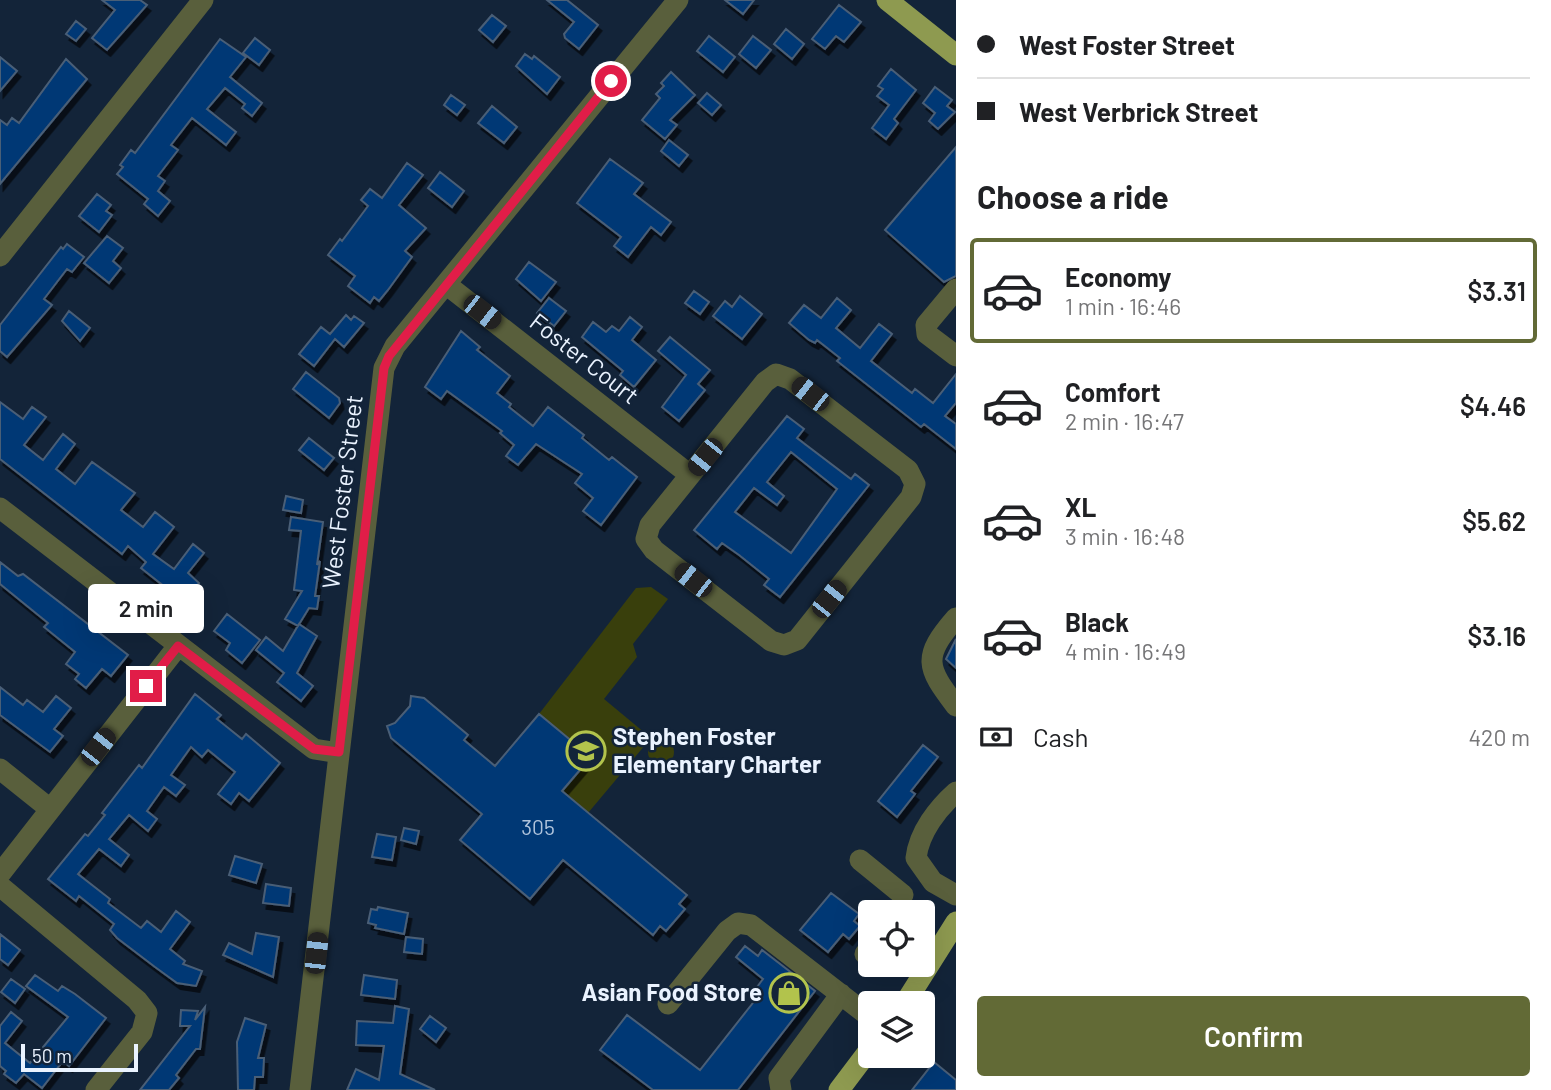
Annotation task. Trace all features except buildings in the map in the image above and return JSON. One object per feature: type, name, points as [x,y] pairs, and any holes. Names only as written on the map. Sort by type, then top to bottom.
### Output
[{"type":"main road","points":[[887,0],[956,55]]},
{"type":"main road","points":[[913,991],[956,922]]},
{"type":"main road","points":[[839,1090],[858,1065]]},
{"type":"street","points":[[0,256],[203,0]]},
{"type":"street","name":"West Foster Street","points":[[300,1090],[384,368],[395,346],[678,0]]},
{"type":"street","name":"Foster Court","points":[[447,285],[690,475]]},
{"type":"street","points":[[956,289],[926,325],[927,334],[956,356]]},
{"type":"street","points":[[776,374],[790,379],[897,461],[913,475],[915,484],[911,497],[797,640],[784,645],[771,641],[649,544],[646,538],[650,525],[690,475],[765,382],[776,374]]},
{"type":"street","points":[[0,508],[314,749],[339,752]]},
{"type":"street","points":[[956,618],[934,644],[930,662],[935,680],[956,706]]},
{"type":"street","points":[[0,874],[178,646]]},
{"type":"street","points":[[0,769],[50,808]]},
{"type":"street","points":[[956,792],[941,807],[917,846],[916,858],[933,883],[956,895]]},
{"type":"street","points":[[860,860],[897,900]]},
{"type":"street","points":[[902,900],[924,872]]},
{"type":"street","points":[[0,886],[137,1000],[147,1013],[142,1032],[96,1090]]},
{"type":"street","points":[[668,1004],[727,931],[738,923],[751,925],[858,1008]]},
{"type":"street","points":[[781,1090],[779,1078],[841,995]]},
{"type":"green space","points":[[651,587],[668,599],[633,644],[637,657],[604,699],[651,738],[588,813],[562,791],[590,757],[539,714],[636,588]]},
{"type":"green space","points":[[661,739],[670,743],[674,752],[670,761],[661,765],[652,761],[648,752],[652,743]]},
{"type":"place","name":"Stephen Foster Elementary Charter","points":[[586,751]]},
{"type":"place","name":"Asian Food Store","points":[[789,993]]},
{"type":"route","points":[[146,686],[178,646],[314,749],[339,752],[384,368],[395,346],[611,81]]}]
